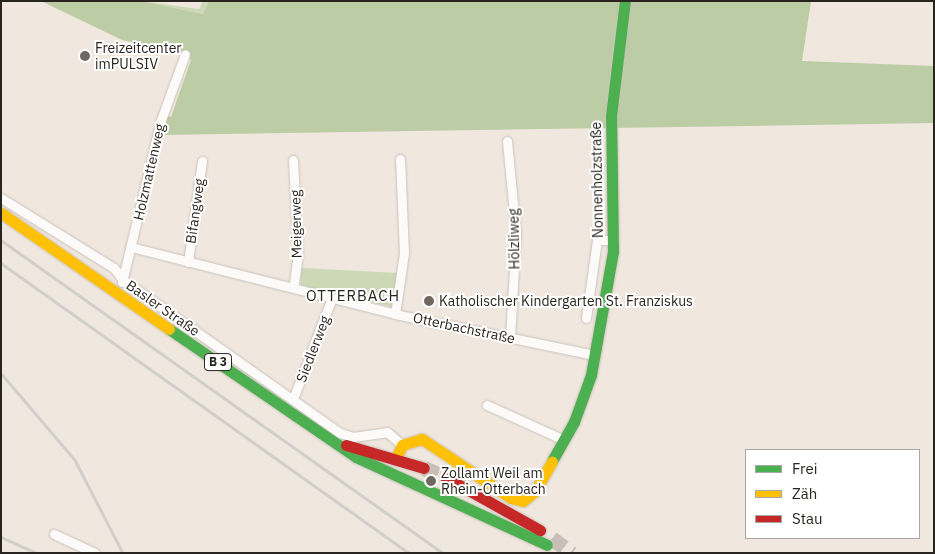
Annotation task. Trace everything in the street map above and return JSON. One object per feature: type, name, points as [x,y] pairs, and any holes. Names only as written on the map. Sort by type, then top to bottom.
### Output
[{"type":"main road","name":"Nonnenholzstraße","points":[[402,444],[417,439],[434,444],[520,501],[534,491],[585,400],[614,240],[611,116],[625,1]]},
{"type":"main road","name":"B 3","points":[[1,213],[335,442],[390,473],[506,528],[530,529]]},
{"type":"main road","name":"B 3","points":[[335,442],[396,458],[424,468]]},
{"type":"main road","points":[[390,473],[402,444]]},
{"type":"main road","points":[[445,478],[517,517],[549,542]]},
{"type":"street","name":"Holzmattenweg","points":[[116,291],[123,280],[161,120],[185,54]]},
{"type":"street","name":"Hölzliweg","points":[[507,141],[516,234],[510,337]]},
{"type":"street","points":[[395,314],[404,253],[400,159]]},
{"type":"street","name":"Meigerweg","points":[[293,160],[298,254],[293,288]]},
{"type":"street","name":"Bifangweg","points":[[188,262],[202,161]]},
{"type":"street","name":"Basler Straße","points":[[1,198],[114,268],[123,280],[292,399],[348,436],[387,432],[402,444]]},
{"type":"street","name":"Nonnenholzstraße","points":[[586,318],[597,240],[614,240]]},
{"type":"street","name":"Otterbachstraße","points":[[131,247],[395,314],[594,355]]},
{"type":"street","name":"Siedlerweg","points":[[292,399],[332,298]]},
{"type":"street","points":[[487,405],[564,440]]},
{"type":"street","points":[[54,534],[95,553]]},
{"type":"green space","points":[[41,1],[141,1],[203,14],[209,1],[811,1],[802,61],[934,66],[934,123],[160,135],[165,115],[171,117],[191,60],[185,54],[122,40]]},
{"type":"green space","points":[[141,1],[199,9],[203,1],[209,1],[203,14]]},
{"type":"green space","points":[[301,268],[398,273],[393,307],[301,286]]},
{"type":"tunnel","points":[[424,468],[445,477]]},
{"type":"tunnel","points":[[552,538],[572,553]]},
{"type":"railway","points":[[1,240],[443,553]]},
{"type":"railway","points":[[1,263],[409,553]]},
{"type":"railway","points":[[1,373],[75,460],[123,553]]},
{"type":"railway","points":[[1,537],[37,553]]},
{"type":"traffic: fast","points":[[552,461],[574,422],[591,375],[613,251],[611,116],[625,1]]},
{"type":"traffic: fast","points":[[169,329],[356,457],[547,545]]},
{"type":"traffic: slow","points":[[1,213],[169,329]]},
{"type":"traffic: slow","points":[[396,458],[402,445],[422,439],[511,498],[523,501],[535,491],[552,461]]},
{"type":"traffic: jam","points":[[346,445],[424,468]]},
{"type":"traffic: jam","points":[[445,477],[540,530]]},
{"type":"place","name":"Freizeitcenter imPULSIV","points":[[85,56]]},
{"type":"place","name":"Katholischer Kindergarten St. Franziskus","points":[[429,301]]},
{"type":"place","name":"Zollamt Weil am Rhein-Otterbach","points":[[431,481]]},
{"type":"district","name":"OTTERBACH","points":[[353,296]]}]
